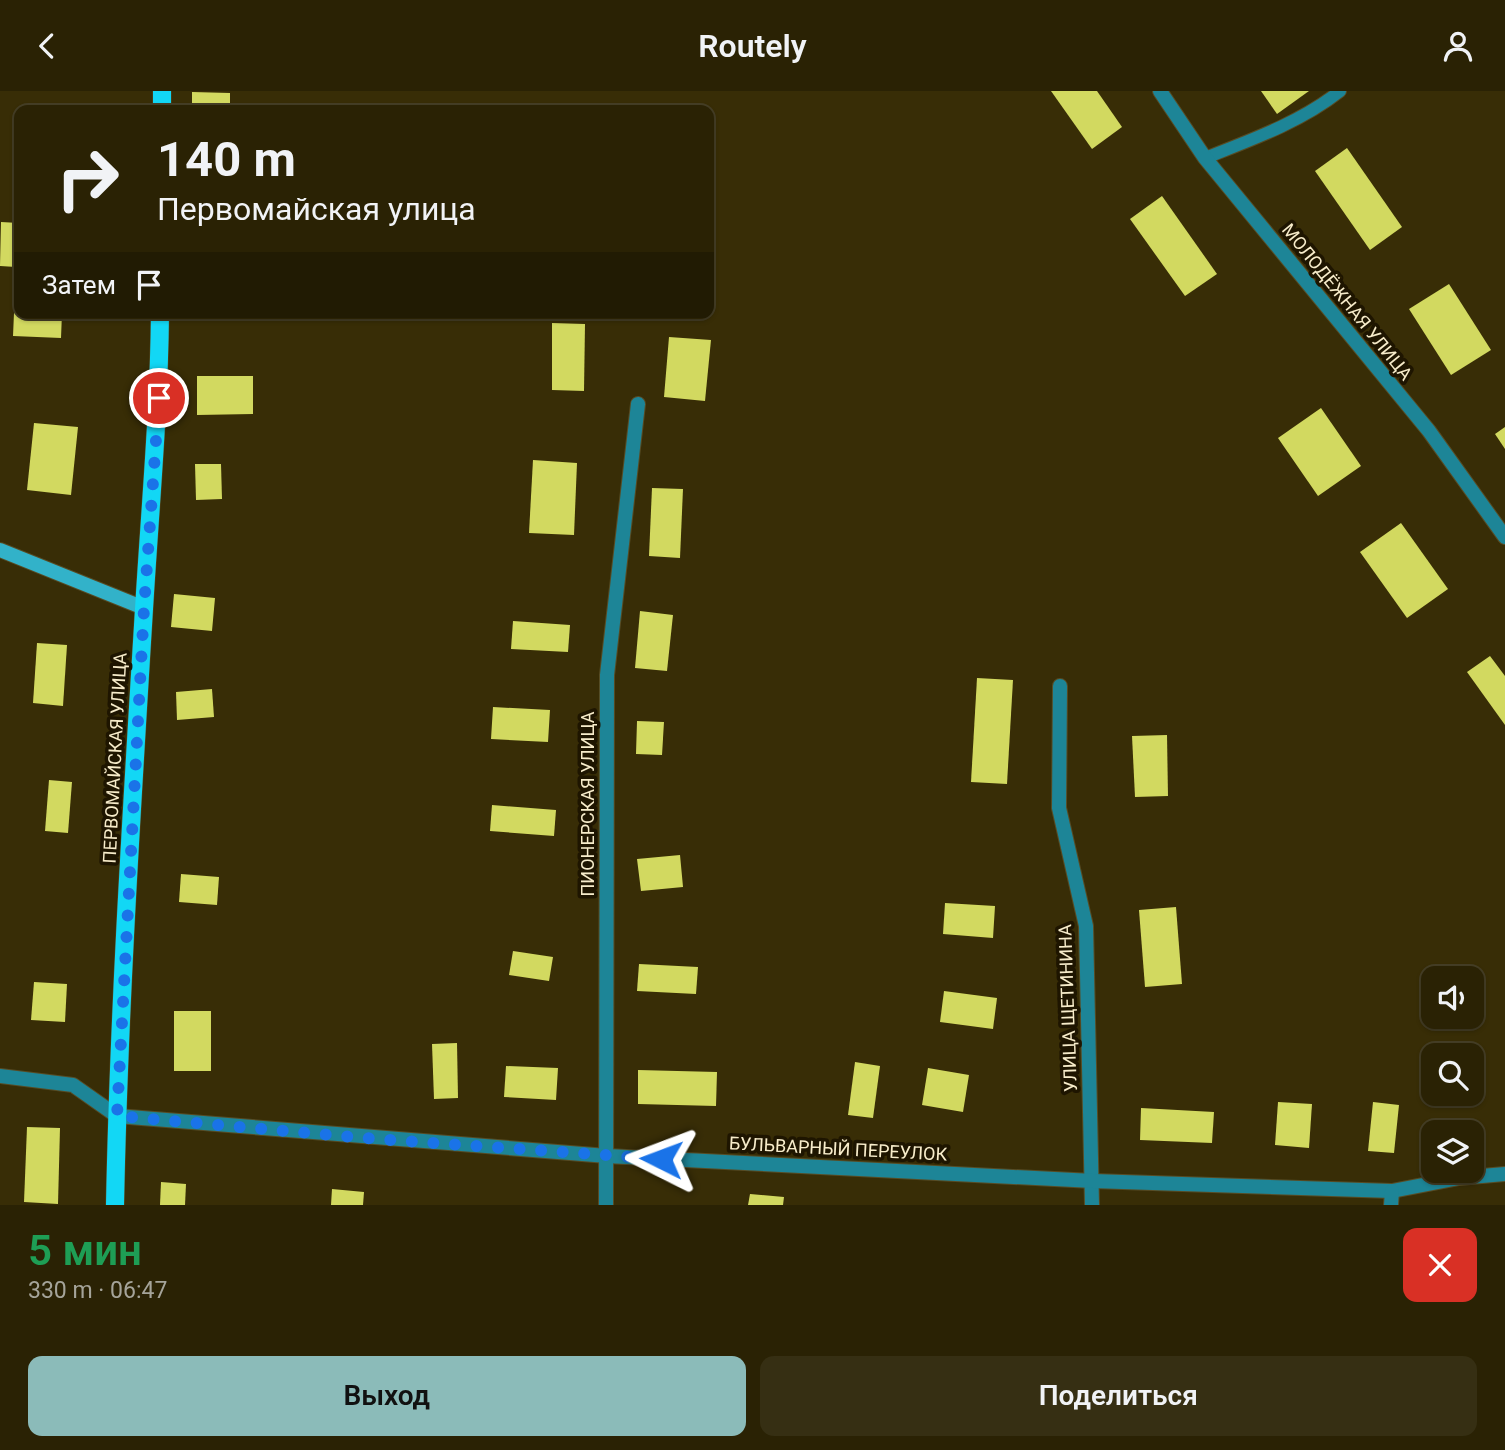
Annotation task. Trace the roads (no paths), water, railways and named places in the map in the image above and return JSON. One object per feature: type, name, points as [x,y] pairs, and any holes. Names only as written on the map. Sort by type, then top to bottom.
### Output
[{"type":"main road","name":"ПЕРВОМАЙСКАЯ УЛИЦА","points":[[115,1205],[117,1116],[144,608],[159,398],[160,319]]},
{"type":"street","name":"МОЛОДЁЖНАЯ УЛИЦА","points":[[1160,91],[1205,158],[1429,431],[1505,537]]},
{"type":"street","name":"ПИОНЕРСКАЯ УЛИЦА","points":[[606,1205],[607,675],[638,404]]},
{"type":"street","points":[[0,550],[144,608]]},
{"type":"street","name":"УЛИЦА ЩЕТИНИНА","points":[[1060,686],[1059,808],[1086,926],[1092,1205]]},
{"type":"street","points":[[0,1076],[73,1085],[117,1116]]},
{"type":"street","name":"БУЛЬВАРНЫЙ ПЕРЕУЛОК","points":[[117,1116],[607,1156],[1391,1198],[1459,1178],[1505,1174]]},
{"type":"lane","points":[[1205,158],[1259,136],[1325,103],[1340,91]]}]
